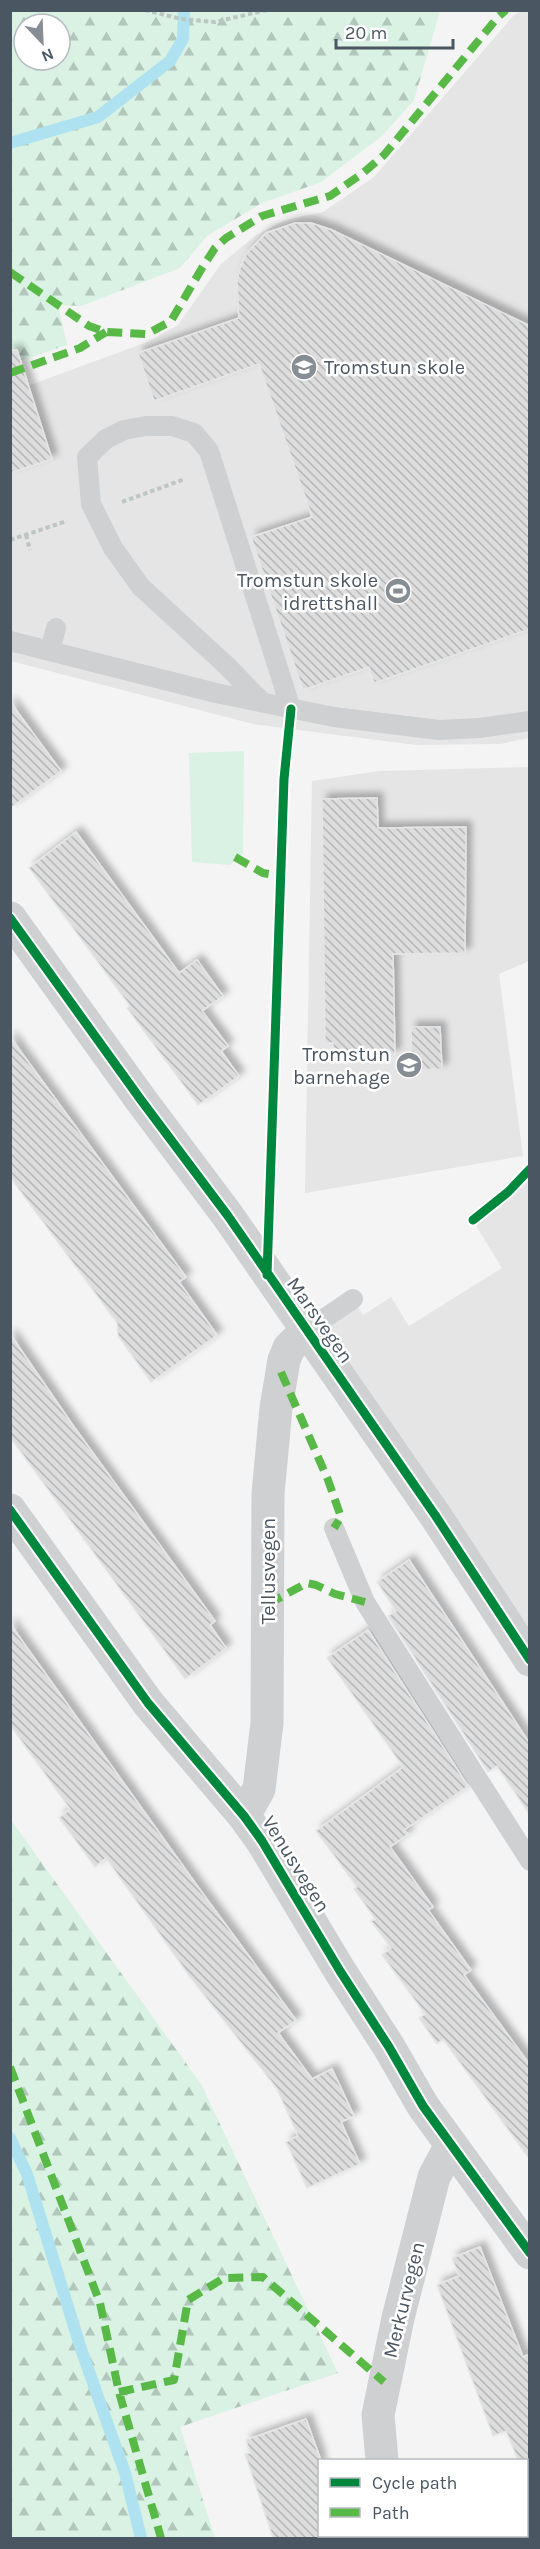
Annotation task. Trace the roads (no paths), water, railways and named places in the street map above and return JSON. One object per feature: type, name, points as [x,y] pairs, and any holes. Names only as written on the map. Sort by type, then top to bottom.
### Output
[{"type":"street","name":"Marsvegen","points":[[10,918],[228,1216],[435,1515],[530,1660]]},
{"type":"street","name":"Tellusvegen","points":[[244,1816],[259,1789],[266,1741],[268,1494],[276,1408],[284,1360],[289,1348],[306,1331]]},
{"type":"street","name":"Venusvegen","points":[[10,1510],[148,1703],[244,1816],[275,1861],[423,2106],[530,2253]]},
{"type":"street","name":"Merkurvegen","points":[[382,2459],[378,2415],[386,2372],[434,2177],[451,2145]]},
{"type":"lane","points":[[263,703],[226,665],[141,587],[113,548],[92,504],[87,457],[106,439],[124,429],[172,426],[194,433],[209,451],[291,709]]},
{"type":"lane","points":[[50,650],[56,628]]},
{"type":"lane","points":[[10,641],[216,693],[362,721],[439,730],[479,728],[530,721]]},
{"type":"lane","points":[[306,1331],[353,1299]]},
{"type":"lane","points":[[334,1528],[365,1602],[530,1861]]},
{"type":"waterway","points":[[10,143],[98,117],[170,61],[183,39],[184,10]]},
{"type":"waterway","points":[[10,2138],[27,2174],[81,2349],[125,2473],[141,2538]]},
{"type":"place","name":"Tromstun skole","points":[[304,367]]},
{"type":"place","name":"Tromstun skole idrettshall","points":[[398,591]]},
{"type":"place","name":"Tromstun barnehage","points":[[409,1065]]}]
